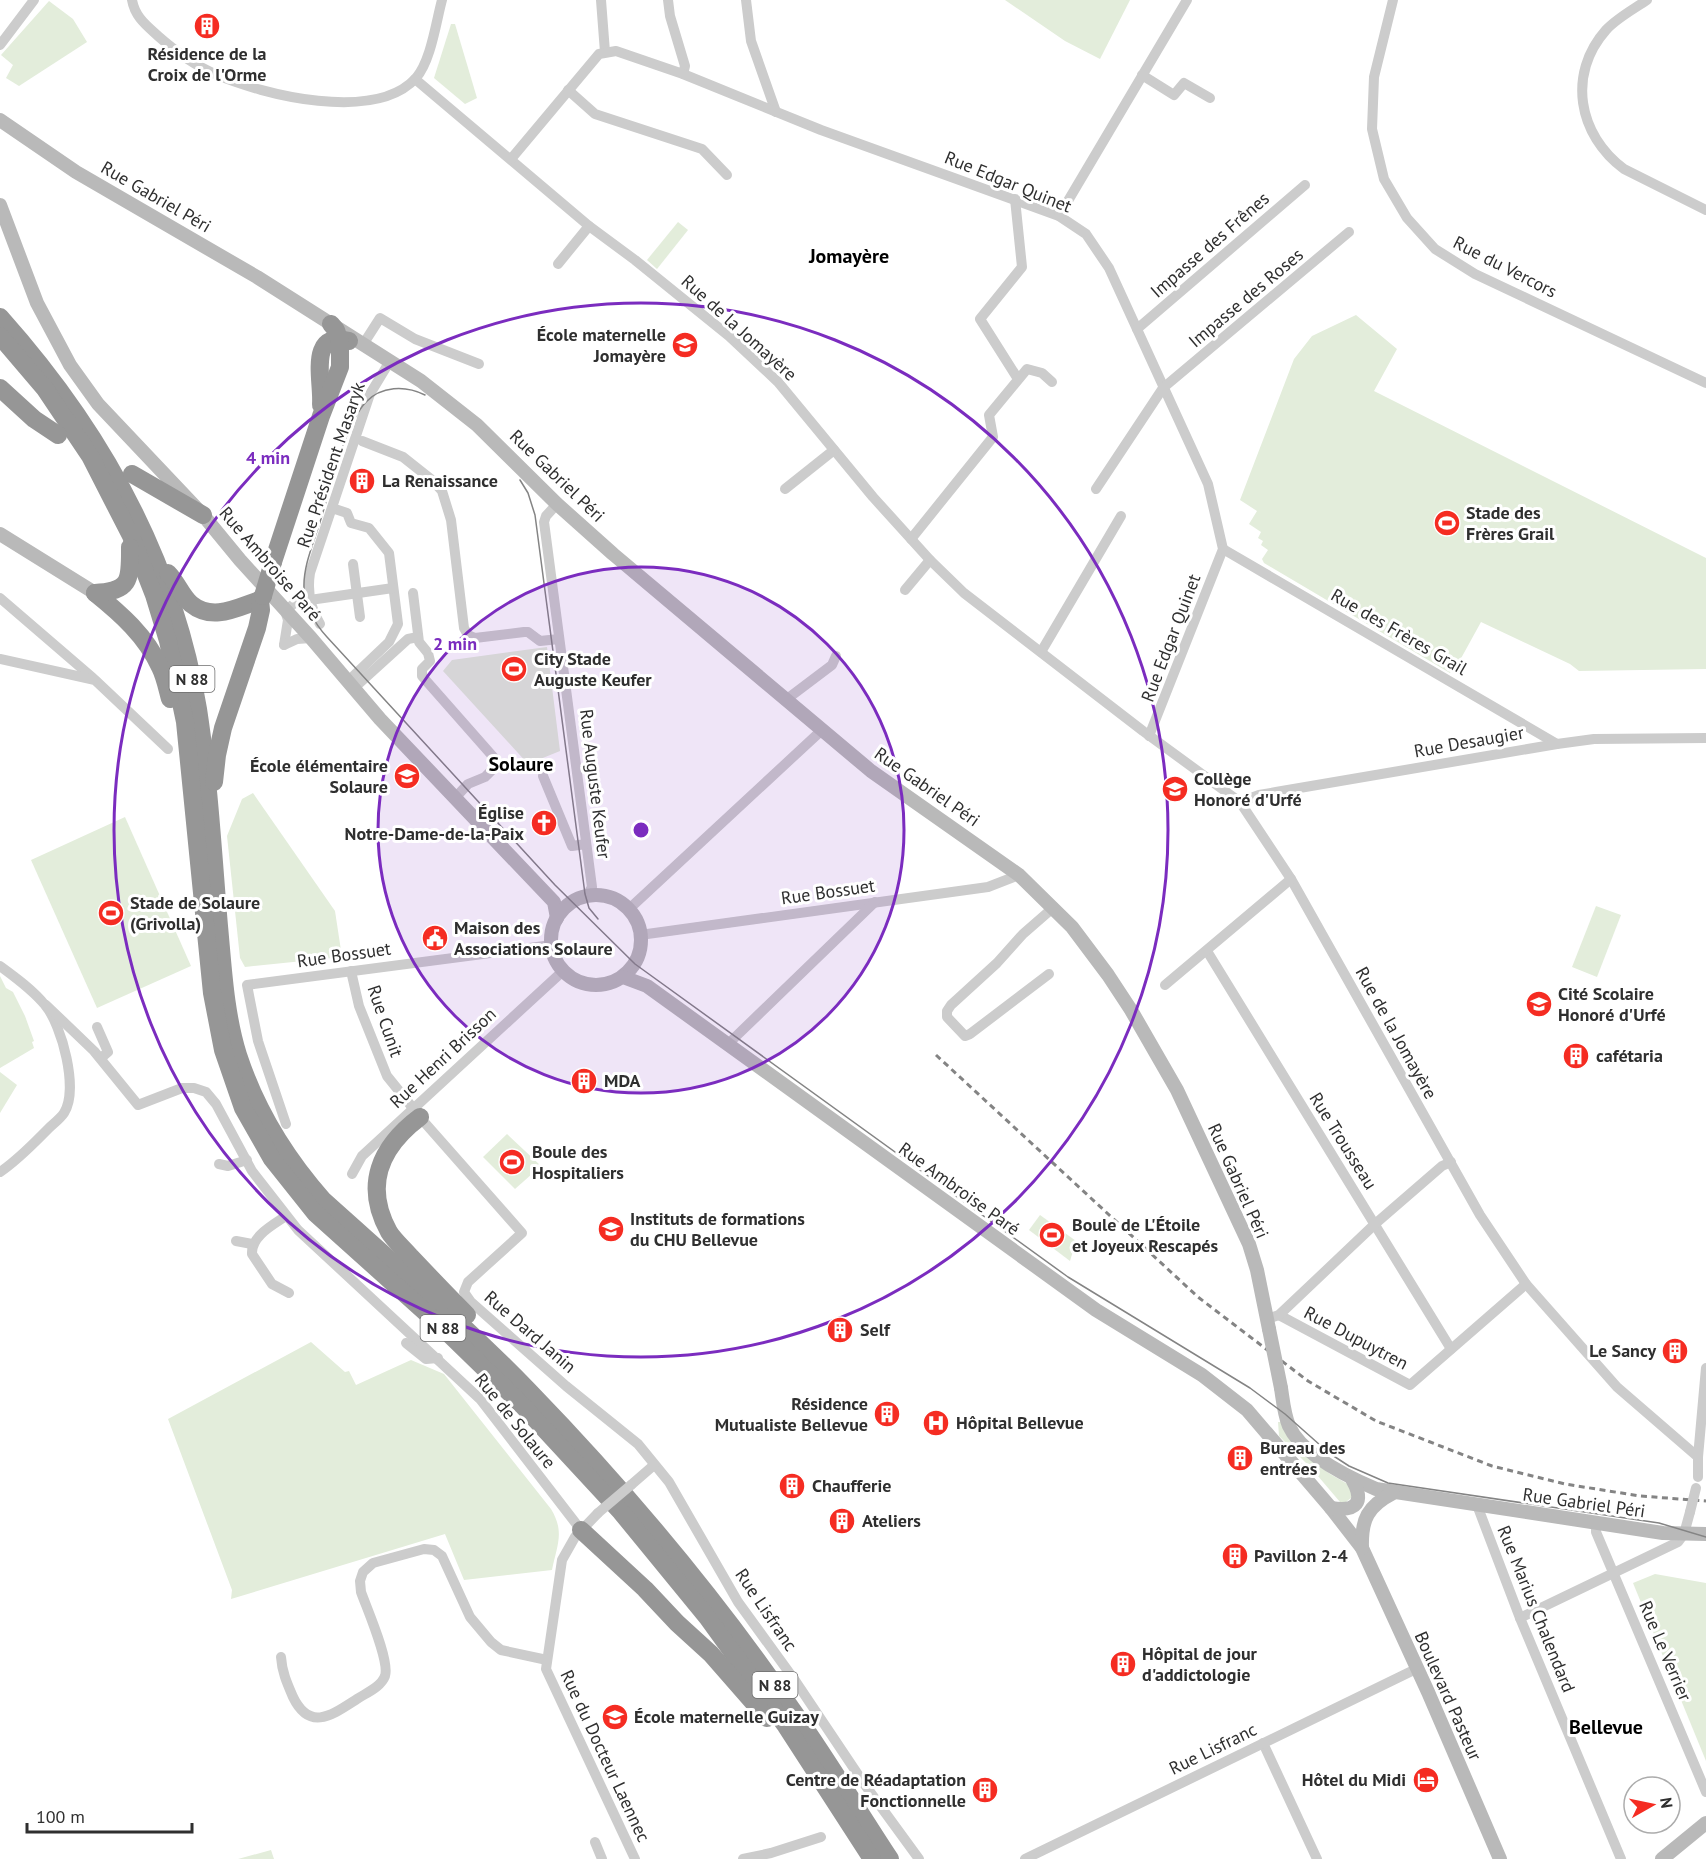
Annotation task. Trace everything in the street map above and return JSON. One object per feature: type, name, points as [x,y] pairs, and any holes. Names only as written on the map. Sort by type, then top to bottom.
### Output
[{"type":"highway","name":"N 88","points":[[0,317],[56,383],[100,448],[132,507],[168,592],[189,667],[200,729],[230,1024],[246,1077],[268,1125],[304,1178],[323,1200],[471,1334],[529,1391],[612,1480],[714,1604],[792,1709],[890,1859]]},
{"type":"highway","name":"N 88","points":[[0,336],[45,389],[90,456],[130,536],[154,595],[163,623],[185,722],[212,993],[223,1050],[243,1108],[272,1159],[315,1213],[451,1335],[522,1405],[621,1512],[707,1617],[786,1726],[872,1859]]},
{"type":"highway","points":[[208,798],[216,778],[217,755],[223,728],[257,628],[261,598],[321,416],[340,367],[346,337]]},
{"type":"highway","points":[[0,388],[34,419],[58,435]]},
{"type":"highway","points":[[132,474],[203,515]]},
{"type":"highway","points":[[95,593],[110,592],[127,583],[131,576],[130,536]]},
{"type":"highway","points":[[157,564],[174,579],[191,604],[202,610],[212,613],[226,612],[261,598]]},
{"type":"highway","points":[[95,593],[122,615],[151,650],[161,669],[173,708],[185,722]]},
{"type":"highway","name":"N 88","points":[[416,1113],[390,1144],[380,1163],[376,1187],[380,1211],[390,1233],[500,1350],[529,1391]]},
{"type":"highway","name":"N 88","points":[[581,1530],[711,1654],[778,1732],[786,1726]]},
{"type":"main road","name":"Rue Gabriel Péri","points":[[0,120],[76,172],[257,277],[346,337],[420,381],[477,425],[557,504],[613,554],[871,771],[1019,875],[1054,907],[1108,975],[1177,1090],[1249,1244],[1271,1321],[1285,1414],[1296,1436],[1314,1455],[1352,1479],[1393,1493],[1684,1534],[1706,1534]]},
{"type":"main road","name":"Rue Ambroise Paré","points":[[0,205],[37,303],[70,365],[98,404],[203,515],[380,719],[554,902],[557,918]]},
{"type":"main road","points":[[0,534],[95,593]]},
{"type":"main road","points":[[588,894],[614,897],[629,909],[635,917],[640,935],[635,964],[623,977],[610,983],[594,985],[578,981],[563,971],[552,945],[552,935],[557,918],[574,900],[588,894]]},
{"type":"main road","name":"Rue Ambroise Paré","points":[[623,977],[644,984],[1096,1310],[1209,1380],[1247,1410],[1270,1436]]},
{"type":"main road","name":"Boulevard Pasteur","points":[[1270,1436],[1362,1548],[1500,1859]]},
{"type":"main road","points":[[1331,1508],[1350,1508],[1356,1504],[1360,1497],[1352,1479]]},
{"type":"main road","name":"Boulevard Pasteur","points":[[1362,1548],[1365,1518],[1377,1503],[1393,1493]]},
{"type":"main road","points":[[1662,1859],[1706,1823]]},
{"type":"street","points":[[0,45],[34,0]]},
{"type":"street","points":[[132,0],[141,20],[188,59],[216,74],[280,94],[346,102],[384,97],[415,79],[424,67],[442,0]]},
{"type":"street","points":[[511,159],[598,54],[605,52],[601,0]]},
{"type":"street","points":[[669,0],[670,16],[685,66],[684,74]]},
{"type":"street","points":[[746,0],[751,40],[776,112]]},
{"type":"street","points":[[1059,216],[1187,0]]},
{"type":"street","name":"Rue du Vercors","points":[[1394,0],[1374,77],[1372,129],[1384,179],[1407,218],[1435,249],[1475,274],[1706,384]]},
{"type":"street","points":[[1647,0],[1608,28],[1589,57],[1583,75],[1582,98],[1585,115],[1591,132],[1613,161],[1624,169],[1706,210]]},
{"type":"street","name":"Rue Edgar Quinet","points":[[605,52],[616,51],[684,74],[776,112],[1015,199],[1059,216],[1086,234],[1109,268],[1208,484],[1223,549],[1149,736]]},
{"type":"street","points":[[1142,75],[1174,95],[1184,83],[1210,98]]},
{"type":"street","name":"Rue de la Jomayère","points":[[415,79],[589,226],[729,336],[778,382],[910,539],[964,593],[1149,736],[1240,802],[1292,879],[1480,1215],[1526,1284],[1617,1387],[1698,1457]]},
{"type":"street","points":[[568,90],[595,114],[702,149],[727,175]]},
{"type":"street","name":"Impasse des Frênes","points":[[1137,329],[1305,185]]},
{"type":"street","points":[[1015,199],[1022,267],[980,320],[1018,379]]},
{"type":"street","points":[[558,264],[589,226]]},
{"type":"street","name":"Impasse des Roses","points":[[1096,489],[1164,388],[1349,232]]},
{"type":"street","points":[[346,337],[380,318],[415,339],[479,364]]},
{"type":"street","name":"Rue Président Masaryk","points":[[309,599],[310,573],[384,358]]},
{"type":"street","points":[[910,539],[993,437],[989,415],[1027,369],[1042,373],[1052,382]]},
{"type":"street","points":[[362,441],[403,458],[432,480],[442,492],[451,520],[464,628],[468,635],[475,638],[528,632],[540,641],[559,639]]},
{"type":"street","points":[[785,489],[834,450]]},
{"type":"street","name":"Rue Auguste Keufer","points":[[557,504],[546,516],[544,522],[592,887],[588,894]]},
{"type":"street","points":[[332,508],[346,513],[351,523],[369,528],[389,553],[398,624],[389,642],[351,684]]},
{"type":"street","points":[[1041,652],[1122,516]]},
{"type":"street","name":"Rue des Frères Grail","points":[[1223,549],[1557,744]]},
{"type":"street","points":[[905,590],[930,560]]},
{"type":"street","points":[[353,564],[360,617]]},
{"type":"street","points":[[310,638],[297,639],[284,645],[288,620],[285,611],[296,602],[393,588]]},
{"type":"street","points":[[413,593],[419,642],[430,656],[430,661],[422,669],[424,679],[496,760],[495,768],[488,775],[470,783],[455,798]]},
{"type":"street","points":[[0,598],[95,680],[168,749]]},
{"type":"street","points":[[309,599],[320,624]]},
{"type":"street","points":[[351,684],[408,639],[418,637]]},
{"type":"street","points":[[788,699],[832,665],[836,656]]},
{"type":"street","points":[[0,659],[95,680]]},
{"type":"street","points":[[629,909],[822,730]]},
{"type":"street","name":"Rue Desaugier","points":[[1240,802],[1259,795],[1557,744],[1594,739],[1706,738]]},
{"type":"street","points":[[543,776],[572,846],[586,844]]},
{"type":"street","name":"Rue Bossuet","points":[[640,935],[988,887],[1019,875]]},
{"type":"street","points":[[1165,985],[1292,879]]},
{"type":"street","points":[[728,1044],[875,902]]},
{"type":"street","points":[[1049,974],[970,1034],[965,1036],[947,1017],[947,1011],[951,1005],[997,963],[1023,934],[1054,907]]},
{"type":"street","name":"Rue Bossuet","points":[[286,1124],[258,1041],[247,985],[552,945]]},
{"type":"street","name":"Rue Trousseau","points":[[1207,951],[1451,1349]]},
{"type":"street","name":"Rue de Solaure","points":[[0,966],[46,1005],[100,1058],[138,1105],[182,1088],[194,1088],[206,1092],[216,1104],[247,1160],[286,1216],[347,1277],[438,1358],[480,1399],[581,1530]]},
{"type":"street","name":"Rue Cunit","points":[[351,970],[359,1006],[387,1076],[416,1113]]},
{"type":"street","name":"Rue Henri Brisson","points":[[352,1174],[362,1156],[416,1113],[563,971]]},
{"type":"street","points":[[0,1172],[14,1163],[64,1113],[69,1101],[70,1083],[66,1055],[60,1032],[46,1005]]},
{"type":"street","points":[[97,1027],[108,1052],[100,1058]]},
{"type":"street","name":"Rue Dard Janin","points":[[416,1113],[522,1233],[468,1282],[464,1292],[471,1302],[566,1386],[638,1444],[654,1464]]},
{"type":"street","points":[[223,1163],[247,1160]]},
{"type":"street","points":[[1271,1321],[1375,1224],[1442,1166],[1451,1162]]},
{"type":"street","points":[[282,1292],[265,1281],[252,1254],[259,1238],[273,1223],[286,1216]]},
{"type":"street","points":[[236,1241],[259,1238]]},
{"type":"street","name":"Rue Dupuytren","points":[[1271,1321],[1410,1384],[1526,1284]]},
{"type":"street","points":[[409,1349],[426,1359],[438,1358]]},
{"type":"street","points":[[1520,1618],[1678,1542],[1684,1534],[1700,1481],[1698,1457],[1706,1368]]},
{"type":"street","name":"Rue du Docteur Laennec","points":[[635,1859],[546,1669],[562,1560],[581,1530],[654,1464]]},
{"type":"street","name":"Rue Lisfranc","points":[[654,1464],[669,1482],[738,1602],[919,1859]]},
{"type":"street","name":"Rue Marius Chalendard","points":[[1477,1505],[1520,1618],[1621,1859]]},
{"type":"street","name":"Rue Le Verrier","points":[[1596,1522],[1594,1528],[1706,1792]]},
{"type":"street","points":[[281,1657],[282,1672],[299,1709],[309,1717],[326,1717],[379,1686],[385,1677],[384,1658],[361,1592],[360,1581],[363,1572],[373,1563],[424,1550],[434,1550],[442,1556],[470,1617],[491,1642],[501,1650],[547,1660]]},
{"type":"street","name":"Rue Lisfranc","points":[[1025,1859],[1416,1669]]},
{"type":"street","points":[[1263,1743],[1317,1859]]},
{"type":"street","points":[[743,1859],[773,1856],[821,1837]]},
{"type":"street","points":[[595,1842],[602,1859]]},
{"type":"green space","points":[[1005,0],[1130,0],[1100,59],[1065,41]]},
{"type":"green space","points":[[49,1],[73,19],[87,42],[19,86],[6,78],[13,65],[1,55]]},
{"type":"green space","points":[[451,24],[455,24],[477,98],[465,104],[434,78]]},
{"type":"green space","points":[[678,222],[688,230],[657,269],[647,260]]},
{"type":"green space","points":[[1356,315],[1397,349],[1374,391],[1706,558],[1706,669],[1579,671],[1570,664],[1481,622],[1459,662],[1450,673],[1264,563],[1262,559],[1268,550],[1261,545],[1263,541],[1258,538],[1261,532],[1249,524],[1257,511],[1240,500],[1294,359],[1312,336]]},
{"type":"green space","points":[[547,647],[560,751],[528,764],[443,671],[452,660]]},
{"type":"green space","points":[[253,793],[335,911],[342,957],[245,967],[240,958],[227,836],[242,799]]},
{"type":"green space","name":"Stade de Solaure (Grivolla)","points":[[125,817],[191,966],[97,1008],[31,860]]},
{"type":"green space","points":[[1596,906],[1621,915],[1597,977],[1572,967]]},
{"type":"green space","points":[[0,976],[6,988],[13,992],[25,1016],[34,1041],[32,1042],[34,1048],[0,1068]]},
{"type":"green space","points":[[0,1072],[17,1085],[0,1113]]},
{"type":"green space","name":"Boule des Hospitaliers","points":[[507,1134],[541,1166],[515,1189],[483,1157]]},
{"type":"green space","name":"Boule de L'Étoile et Joyeux Rescapés","points":[[1040,1215],[1076,1241],[1070,1261],[1029,1230]]},
{"type":"green space","points":[[311,1342],[345,1372],[349,1371],[356,1385],[411,1360],[444,1374],[551,1509],[559,1532],[552,1570],[464,1580],[445,1534],[231,1599],[232,1590],[168,1419]]},
{"type":"green space","points":[[1278,1422],[1281,1422],[1301,1452],[1330,1474],[1351,1486],[1352,1497],[1346,1502],[1340,1502],[1312,1469],[1279,1436]]},
{"type":"green space","points":[[1655,1574],[1706,1583],[1706,1761],[1633,1583]]},
{"type":"green space","points":[[271,1850],[274,1859],[238,1859]]},
{"type":"tram line","points":[[425,395],[409,390],[386,390],[372,397],[358,412],[338,459],[307,563],[304,588],[309,609],[327,637],[555,885],[635,964],[1068,1277],[1250,1388],[1285,1414],[1329,1453],[1349,1466],[1388,1483],[1659,1523],[1706,1537]]},
{"type":"tram line","points":[[520,480],[528,493],[535,515],[585,894],[589,908],[598,919]]},
{"type":"railway","points":[[936,1055],[1198,1297],[1308,1381],[1376,1421],[1492,1466],[1565,1484],[1640,1496],[1706,1501]]},
{"type":"place","name":"Résidence de la Croix de l'Orme","points":[[207,26]]},
{"type":"place","name":"École maternelle Jomayère","points":[[685,345]]},
{"type":"place","name":"La Renaissance","points":[[362,481]]},
{"type":"place","name":"Stade des Frères Grail","points":[[1447,523]]},
{"type":"place","name":"City Stade Auguste Keufer","points":[[514,669]]},
{"type":"place","name":"École élémentaire Solaure","points":[[407,776]]},
{"type":"place","name":"Collège Honoré d'Urfé","points":[[1175,789]]},
{"type":"place","name":"Église Notre-Dame-de-la-Paix","points":[[544,823]]},
{"type":"place","name":"Stade de Solaure (Grivolla)","points":[[111,913]]},
{"type":"place","name":"Maison des Associations Solaure","points":[[435,938]]},
{"type":"place","name":"Cité Scolaire Honoré d'Urfé","points":[[1539,1004]]},
{"type":"place","name":"cafétaria","points":[[1576,1056]]},
{"type":"place","name":"MDA","points":[[584,1081]]},
{"type":"place","name":"Boule des Hospitaliers","points":[[512,1162]]},
{"type":"place","name":"Instituts de formations du CHU Bellevue","points":[[611,1229]]},
{"type":"place","name":"Boule de L'Étoile et Joyeux Rescapés","points":[[1052,1235]]},
{"type":"place","name":"Self","points":[[840,1330]]},
{"type":"place","name":"Le Sancy","points":[[1675,1351]]},
{"type":"place","name":"Résidence Mutualiste Bellevue","points":[[887,1414]]},
{"type":"place","name":"Hôpital Bellevue","points":[[936,1423]]},
{"type":"place","name":"Bureau des entrées","points":[[1240,1458]]},
{"type":"place","name":"Chaufferie","points":[[792,1486]]},
{"type":"place","name":"Ateliers","points":[[842,1521]]},
{"type":"place","name":"Pavillon 2-4","points":[[1235,1556]]},
{"type":"place","name":"Hôpital de jour d'addictologie","points":[[1123,1664]]},
{"type":"place","name":"École maternelle Guizay","points":[[615,1717]]},
{"type":"place","name":"Hôtel du Midi","points":[[1426,1780]]},
{"type":"place","name":"Centre de Réadaptation Fonctionnelle","points":[[985,1790]]},
{"type":"district","name":"Jomayère","points":[[849,256]]},
{"type":"district","name":"Solaure","points":[[521,764]]},
{"type":"district","name":"Bellevue","points":[[1606,1727]]}]
